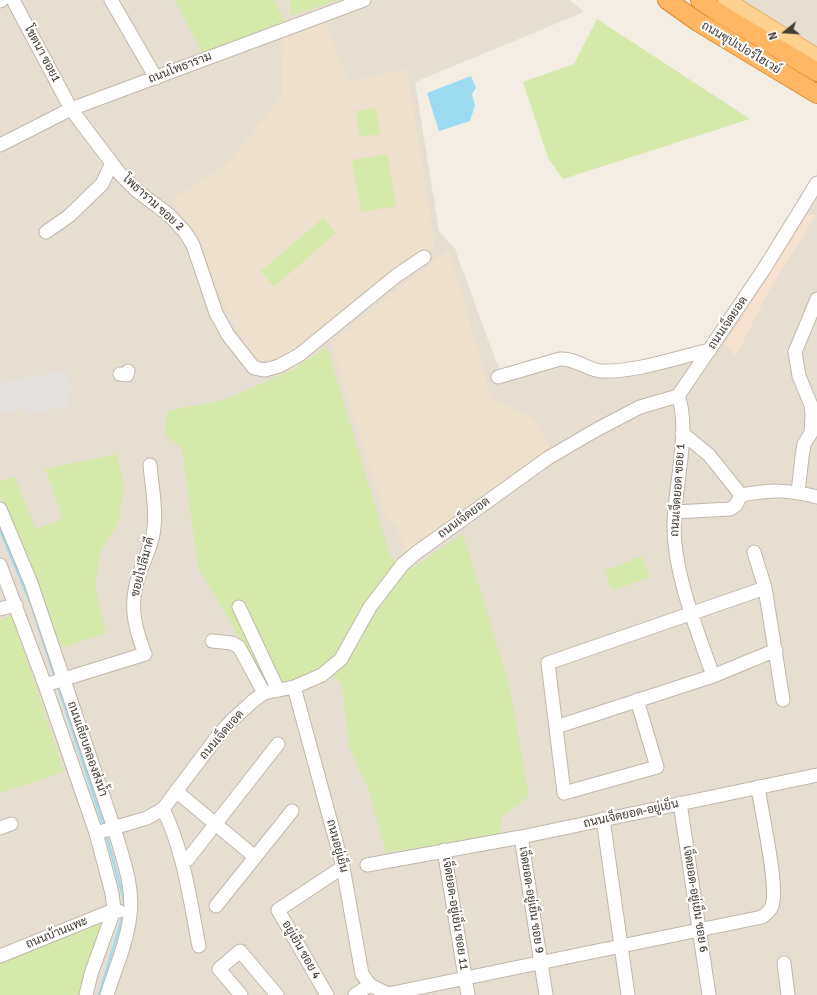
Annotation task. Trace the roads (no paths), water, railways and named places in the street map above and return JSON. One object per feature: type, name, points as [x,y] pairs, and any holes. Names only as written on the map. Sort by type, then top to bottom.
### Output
[{"type":"highway","name":"ถนนซุปเปอร์ไฮเวย์","points":[[667,0],[698,22],[814,94]]},
{"type":"highway","name":"ถนนซุปเปอร์ไฮเวย์","points":[[700,0],[722,15],[817,72]]},
{"type":"main road","points":[[732,2],[817,57]]},
{"type":"street","name":"โชตนา ซอย1","points":[[13,0],[71,109]]},
{"type":"street","points":[[111,0],[156,78]]},
{"type":"street","name":"ถนนโพธาราม","points":[[0,145],[71,109],[364,0]]},
{"type":"street","name":"โพธาราม ซอย 2","points":[[71,109],[112,163],[136,190],[168,215],[185,232],[193,245],[216,313],[228,335],[254,368],[265,370],[280,366],[299,355],[396,276],[424,257]]},
{"type":"street","points":[[46,232],[69,216],[102,184],[112,163]]},
{"type":"street","name":"ถนนเจ็ดยอด","points":[[96,833],[148,818],[163,809],[231,721],[264,693],[294,687],[322,675],[340,659],[370,607],[403,564],[416,553],[524,475],[568,446],[640,407],[678,396],[764,269],[817,183]]},
{"type":"street","points":[[798,492],[804,444],[811,433],[815,415],[799,376],[795,352],[817,299]]},
{"type":"street","points":[[498,377],[560,359],[570,359],[599,371],[624,370],[710,350]]},
{"type":"street","name":"ถนนเจ็ดยอด ซอย 1","points":[[678,396],[682,411],[682,433],[674,524],[675,549],[692,614],[713,676]]},
{"type":"street","points":[[682,433],[709,455],[741,495]]},
{"type":"street","name":"ซอยไปลีมาคี","points":[[64,679],[144,654],[137,633],[133,610],[136,585],[153,537],[150,465]]},
{"type":"street","points":[[741,495],[773,490],[798,492],[817,497]]},
{"type":"street","points":[[675,512],[730,509],[736,505],[741,495]]},
{"type":"street","name":"ถนนเลียบคลองส่งน้ำ","points":[[0,509],[31,583],[114,828],[126,869],[130,894],[130,914],[127,934],[107,995]]},
{"type":"street","points":[[754,552],[765,588],[776,650],[782,700]]},
{"type":"street","name":"ถนนเลียบคลองส่งน้ำ","points":[[0,565],[45,685],[96,833],[112,893],[114,910],[91,974],[86,995]]},
{"type":"street","points":[[637,700],[657,767],[564,793],[548,663],[765,588]]},
{"type":"street","points":[[0,609],[16,605]]},
{"type":"street","points":[[239,607],[278,690]]},
{"type":"street","points":[[212,641],[232,643],[239,647],[264,693]]},
{"type":"street","points":[[556,727],[713,676],[776,650]]},
{"type":"street","points":[[45,685],[64,679]]},
{"type":"street","name":"ถนนอยู่เย็น","points":[[294,687],[344,867],[362,974],[370,985]]},
{"type":"street","points":[[188,859],[278,744]]},
{"type":"street","name":"ถนนเจ็ดยอด-อยู่เย็น","points":[[367,865],[521,837],[817,775]]},
{"type":"street","points":[[355,995],[370,985],[388,994],[700,931],[762,917],[772,906],[773,885],[758,787]]},
{"type":"street","points":[[176,791],[255,857]]},
{"type":"street","name":"เจ็ดยอด-อยู่เย็น ซอย 6","points":[[680,803],[709,995]]},
{"type":"street","points":[[163,809],[172,826],[185,878],[199,946]]},
{"type":"street","points":[[216,906],[292,810]]},
{"type":"street","points":[[603,819],[628,995]]},
{"type":"street","name":"เจ็ดยอด-อยู่เย็น ซอย 9","points":[[521,837],[546,995]]},
{"type":"street","name":"เจ็ดยอด-อยู่เย็น ซอย 11","points":[[444,850],[468,995]]},
{"type":"street","name":"อยู่เย็น ซอย 4","points":[[327,995],[278,910],[344,867]]},
{"type":"street","points":[[114,910],[130,914]]},
{"type":"street","name":"ถนนบ้านแพะ","points":[[0,956],[114,910]]},
{"type":"street","points":[[241,995],[219,969],[240,951],[276,995]]},
{"type":"street","points":[[784,963],[788,995]]},
{"type":"water","points":[[471,76],[476,88],[472,94],[475,105],[470,121],[439,131],[427,93]]},
{"type":"waterway","points":[[0,530],[31,604],[55,677]]},
{"type":"waterway","points":[[58,686],[104,827]]},
{"type":"waterway","points":[[106,834],[125,903]]},
{"type":"waterway","points":[[99,995],[123,915]]}]
